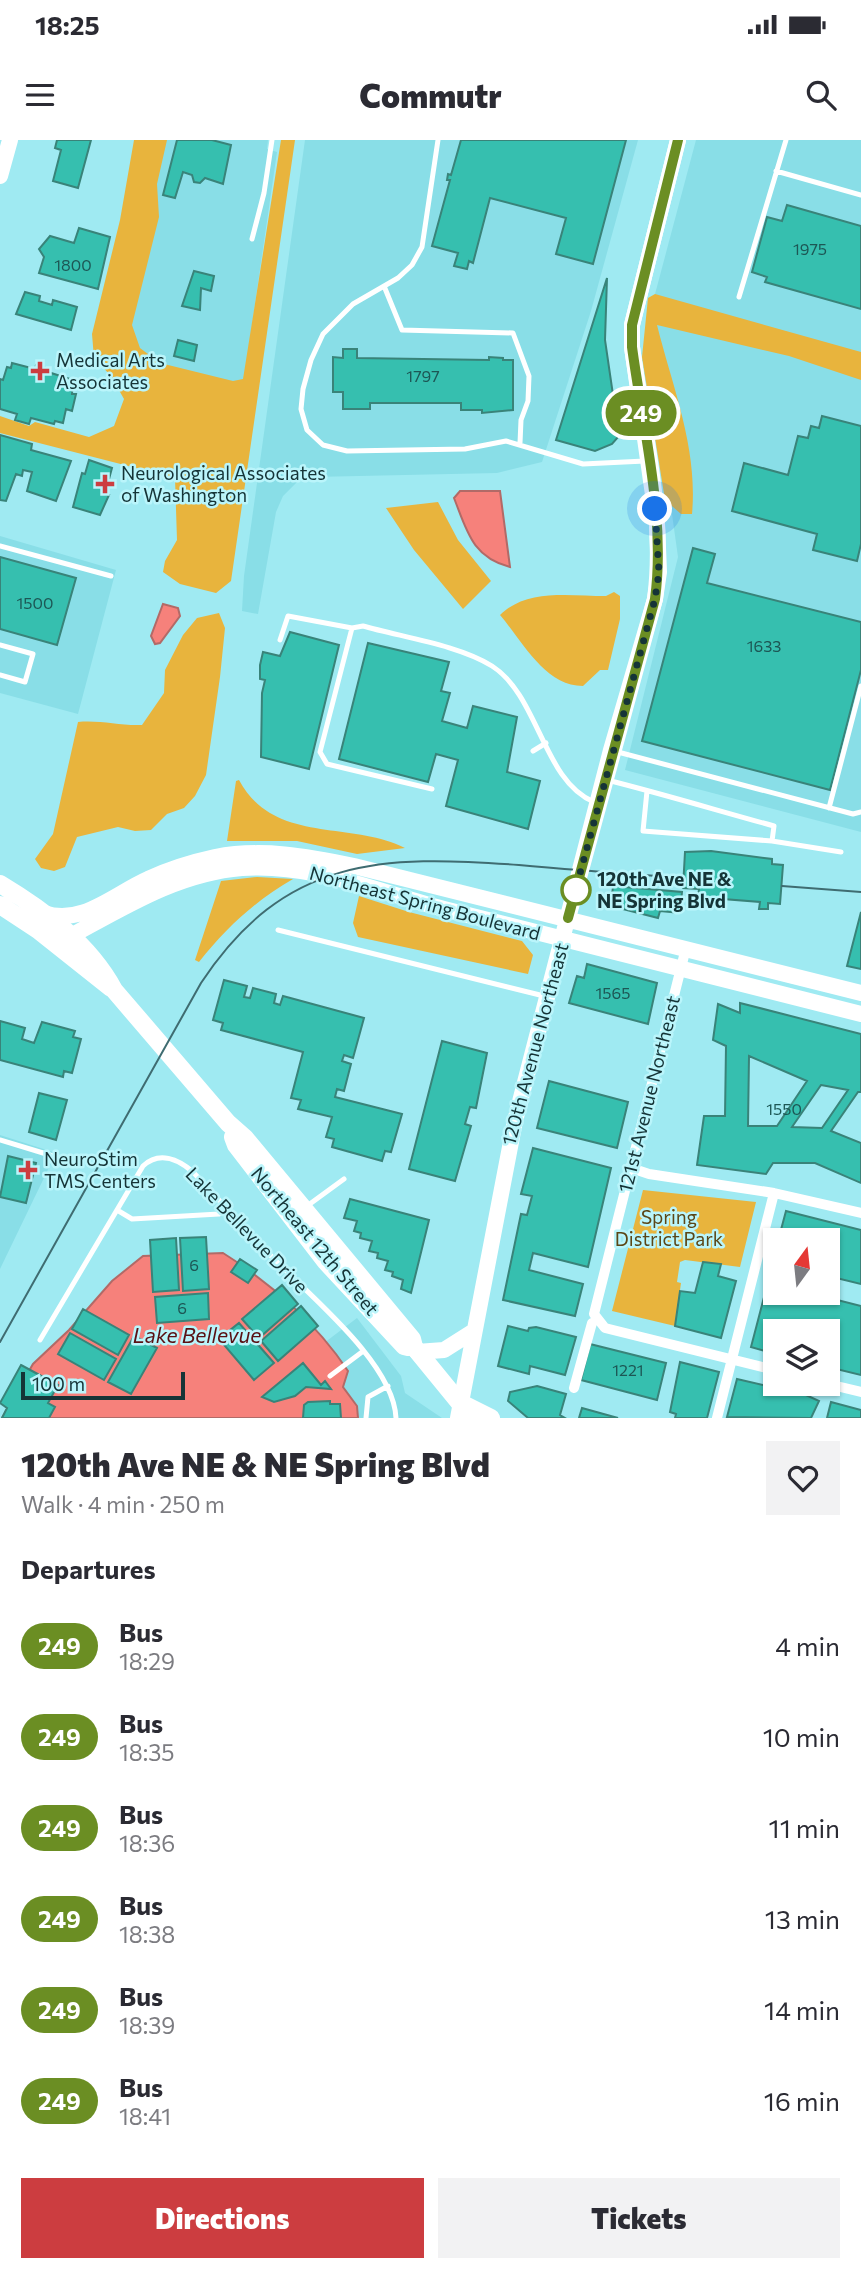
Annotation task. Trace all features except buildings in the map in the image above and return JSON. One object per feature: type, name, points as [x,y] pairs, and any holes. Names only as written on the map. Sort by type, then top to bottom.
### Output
[{"type":"main road","name":"Northeast 12th Street","points":[[0,884],[71,936],[101,967],[117,994],[196,1087],[245,1138],[412,1339],[415,1349],[460,1410],[472,1418]]},
{"type":"main road","name":"Northeast 12th Street","points":[[0,905],[38,930],[117,994]]},
{"type":"main road","name":"Northeast 12th Street","points":[[228,1123],[236,1145],[326,1262],[404,1346],[415,1349]]},
{"type":"main road","name":"Northeast 12th Street","points":[[460,1410],[491,1418]]},
{"type":"street","points":[[0,176],[10,140]]},
{"type":"street","name":"120th Avenue Northeast","points":[[460,1410],[506,1159],[603,780],[655,599],[659,572],[657,523],[632,347],[632,325],[678,140]]},
{"type":"street","name":"Northeast Spring Boulevard","points":[[41,912],[65,917],[84,913],[166,879],[270,852],[321,859],[402,878],[861,993]]},
{"type":"street","name":"Northeast Spring Boulevard","points":[[232,862],[297,870],[861,1014]]},
{"type":"street","name":"Northeast Spring Boulevard","points":[[71,936],[166,879]]},
{"type":"street","points":[[38,930],[56,936],[71,936]]},
{"type":"street","name":"121st Avenue Northeast","points":[[574,1388],[595,1322],[594,1309],[686,948]]},
{"type":"street","points":[[631,1168],[649,1174],[774,1192],[861,1213]]},
{"type":"street","points":[[717,1418],[774,1192]]},
{"type":"street","points":[[595,1322],[605,1328],[763,1367]]},
{"type":"street","points":[[415,1349],[444,1350],[474,1331]]},
{"type":"street","points":[[840,1387],[861,1392]]},
{"type":"lane","points":[[252,239],[264,193],[272,140]]},
{"type":"lane","points":[[438,140],[422,247],[406,272],[353,304],[337,318],[316,348],[305,379],[301,409],[307,430],[323,445],[347,451],[451,450],[506,441],[583,464],[648,461]]},
{"type":"lane","points":[[739,297],[786,140]]},
{"type":"lane","points":[[776,171],[861,195]]},
{"type":"lane","points":[[384,286],[402,330],[513,333],[528,376],[528,401],[521,420],[520,443]]},
{"type":"lane","points":[[0,546],[111,576]]},
{"type":"lane","points":[[280,640],[288,616],[352,628],[363,626],[465,654],[492,666],[512,686],[573,788],[597,803]]},
{"type":"lane","points":[[352,628],[320,752],[327,764],[432,789]]},
{"type":"lane","points":[[0,645],[33,653],[25,682],[0,675]]},
{"type":"lane","points":[[829,808],[861,686]]},
{"type":"lane","points":[[533,751],[546,743]]},
{"type":"lane","points":[[611,750],[853,814],[861,812]]},
{"type":"lane","points":[[603,780],[774,826],[772,841]]},
{"type":"lane","points":[[647,791],[643,831],[772,841],[841,852]]},
{"type":"lane","points":[[278,930],[547,997]]},
{"type":"lane","points":[[0,1140],[53,1156]]},
{"type":"lane","name":"Lake Bellevue Drive","points":[[40,1340],[143,1166],[154,1158],[164,1157],[184,1164],[193,1172],[339,1321],[388,1386],[395,1399],[396,1418]]},
{"type":"lane","points":[[304,1209],[344,1179]]},
{"type":"lane","points":[[117,1210],[132,1219],[219,1214],[226,1208]]},
{"type":"lane","points":[[330,1376],[362,1352]]},
{"type":"lane","points":[[366,1418],[368,1397],[388,1386]]},
{"type":"shaded area","points":[[149,140],[268,140],[267,149],[277,152],[243,387],[95,349]]},
{"type":"shaded area","points":[[305,140],[638,140],[591,311],[542,462],[497,473],[313,477],[297,482],[283,496],[276,512],[258,614],[242,611],[244,576]]},
{"type":"shaded area","points":[[696,140],[861,140],[861,832],[625,770],[678,557],[646,328]]},
{"type":"shaded area","points":[[0,536],[116,570],[78,714],[0,693]]},
{"type":"shaded area","points":[[0,1135],[56,1153],[0,1269]]},
{"type":"shaded area","points":[[357,1318],[401,1376],[405,1393],[442,1418],[300,1418],[258,1393]]},
{"type":"green space","points":[[134,140],[167,140],[157,184],[159,217],[132,325],[140,348],[160,363],[233,381],[243,379],[281,140],[295,140],[231,581],[216,593],[180,584],[163,572],[165,561],[177,540],[175,478],[0,433],[0,416],[29,426],[35,422],[89,437],[114,426],[124,399],[111,376],[94,358],[92,334],[120,220]]},
{"type":"green space","points":[[655,294],[861,352],[861,380],[789,356],[657,325],[688,442],[693,490],[692,514],[681,514],[665,500],[642,357],[648,298]]},
{"type":"green space","points":[[438,502],[458,540],[491,581],[463,609],[414,550],[386,508]]},
{"type":"green space","points":[[614,592],[620,596],[620,619],[608,670],[600,670],[583,686],[569,684],[546,671],[500,615],[511,606],[536,597],[606,596]]},
{"type":"green space","points":[[219,613],[225,628],[220,677],[206,775],[195,796],[184,808],[167,814],[151,830],[135,831],[118,827],[77,837],[65,867],[54,871],[41,868],[35,859],[53,834],[78,722],[142,725],[164,693],[165,670],[183,635],[197,618]]},
{"type":"green space","points":[[239,780],[254,800],[272,814],[292,823],[383,840],[405,848],[357,854],[297,841],[227,841],[236,781]]},
{"type":"green space","points":[[257,877],[293,879],[254,906],[199,962],[195,960],[221,881]]},
{"type":"green space","points":[[359,896],[409,912],[522,941],[533,955],[528,974],[358,937],[353,923]]},
{"type":"green space","name":"Spring District Park","points":[[643,1190],[756,1202],[740,1267],[685,1260],[680,1262],[677,1282],[681,1283],[675,1326],[612,1311]]},
{"type":"water","points":[[460,491],[500,491],[510,567],[487,557],[473,541],[454,498]]},
{"type":"water","points":[[163,604],[178,608],[180,616],[160,643],[155,644],[151,636]]},
{"type":"water","name":"Lake Bellevue","points":[[223,1253],[258,1277],[292,1306],[336,1354],[348,1371],[343,1387],[357,1406],[358,1418],[2,1418],[33,1364],[69,1330],[112,1281],[143,1256]]},
{"type":"tram line","points":[[0,1342],[201,983],[233,941],[267,910],[302,887],[340,873],[380,864],[469,862],[683,878]]},
{"type":"tram line","points":[[782,886],[861,892]]},
{"type":"bus line","name":"249","points":[[568,918],[611,750],[655,599],[659,572],[657,523],[632,347],[632,325],[678,140]]},
{"type":"place","name":"Medical Arts Associates","points":[[40,371]]},
{"type":"place","name":"Neurological Associates of Washington","points":[[105,484]]},
{"type":"place","name":"120th Ave NE & NE Spring Blvd","points":[[576,890]]},
{"type":"place","name":"NeuroStim TMS Centers","points":[[28,1170]]},
{"type":"route","points":[[576,890],[573,899],[611,750],[655,599],[659,572],[655,509]]}]
